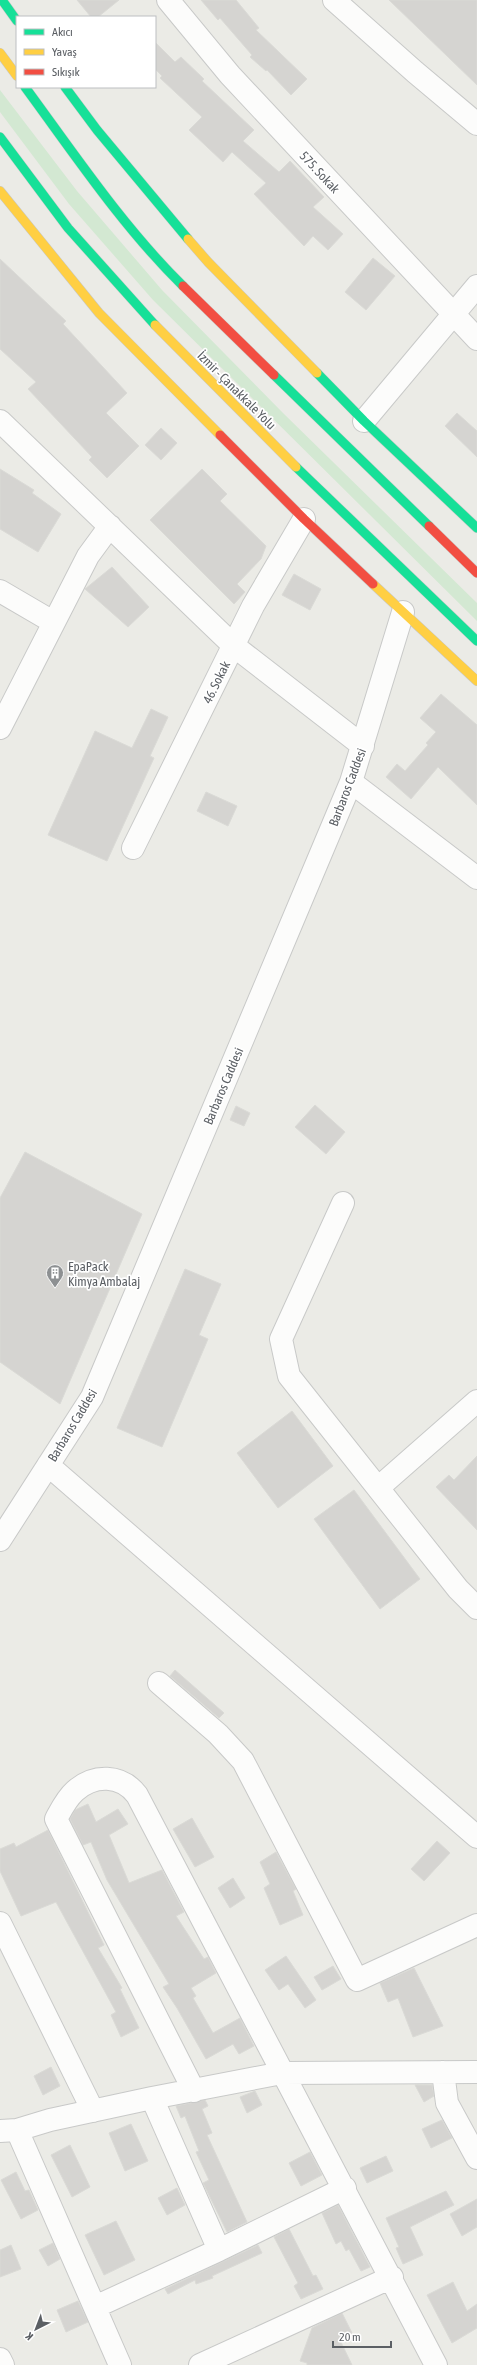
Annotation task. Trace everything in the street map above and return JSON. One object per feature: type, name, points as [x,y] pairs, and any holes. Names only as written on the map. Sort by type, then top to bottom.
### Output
[{"type":"main road","points":[[2,0],[16,20]]},
{"type":"main road","points":[[0,53],[16,75]]},
{"type":"main road","points":[[26,88],[80,162],[156,259],[477,574]]},
{"type":"main road","points":[[66,88],[97,130],[208,262],[364,421],[477,528]]},
{"type":"main road","name":"İzmir - Çanakkale Yolu","points":[[0,138],[76,239],[139,309],[223,396],[477,641]]},
{"type":"main road","points":[[0,191],[99,313],[304,519],[477,681]]},
{"type":"street","name":"575. Sokak","points":[[168,0],[230,75],[477,339]]},
{"type":"street","points":[[334,0],[409,67],[477,124]]},
{"type":"street","points":[[364,421],[477,286]]},
{"type":"street","points":[[0,421],[234,646],[362,746]]},
{"type":"street","name":"46. Sokak","points":[[133,848],[254,606],[304,519]]},
{"type":"street","points":[[0,728],[88,556],[110,526]]},
{"type":"street","points":[[0,591],[53,622]]},
{"type":"street","name":"Barbaros Caddesi","points":[[0,1540],[92,1397],[351,782],[403,612]]},
{"type":"street","points":[[351,782],[477,878]]},
{"type":"street","points":[[343,1203],[281,1339],[289,1376],[458,1589],[477,1608]]},
{"type":"street","points":[[378,1488],[477,1401]]},
{"type":"street","points":[[48,1465],[477,1837]]},
{"type":"street","points":[[159,1683],[218,1734],[243,1761],[357,1980],[477,1925]]},
{"type":"street","points":[[194,2091],[56,1819],[74,1792],[92,1781],[111,1778],[120,1781],[137,1795],[282,2073],[392,2277],[436,2365]]},
{"type":"street","points":[[0,1923],[92,2112]]},
{"type":"street","points":[[443,2072],[447,2103],[477,2158]]},
{"type":"street","points":[[120,2365],[95,2307],[8,2130],[152,2098],[282,2073],[477,2072]]},
{"type":"street","points":[[152,2098],[219,2250]]},
{"type":"street","points":[[95,2307],[219,2250],[345,2188]]},
{"type":"street","points":[[200,2365],[392,2277]]},
{"type":"street","points":[[0,2359],[3,2365]]},
{"type":"green space","points":[[0,90],[77,191],[162,290],[283,413],[477,603],[477,621],[153,300],[69,204],[0,112]]},
{"type":"building","points":[[77,0],[119,0],[99,16],[90,16]]},
{"type":"building","points":[[201,0],[236,0],[259,28],[256,30],[307,79],[291,95],[267,70],[266,71],[250,57],[252,55],[220,18],[218,20]]},
{"type":"building","points":[[389,0],[477,0],[477,85]]},
{"type":"building","points":[[156,43],[175,62],[181,57],[204,79],[202,81],[254,130],[243,141],[279,172],[290,161],[324,197],[313,207],[343,234],[328,250],[313,236],[304,246],[254,194],[266,183],[232,152],[223,162],[189,130],[202,117],[160,78],[162,76],[156,70]]},
{"type":"building","points":[[373,258],[395,276],[366,310],[345,292]]},
{"type":"building","points":[[0,259],[66,321],[63,324],[127,393],[106,413],[139,446],[107,478],[89,460],[92,457],[28,389],[36,382],[0,349]]},
{"type":"building","points":[[457,413],[477,431],[477,457],[445,426]]},
{"type":"building","points":[[161,428],[177,443],[161,460],[145,445]]},
{"type":"building","points":[[0,469],[34,490],[32,493],[61,514],[38,552],[0,529]]},
{"type":"building","points":[[202,469],[227,494],[220,501],[266,546],[261,559],[237,584],[245,592],[234,604],[150,520]]},
{"type":"building","points":[[112,567],[149,607],[128,627],[85,589]]},
{"type":"building","points":[[294,574],[321,589],[310,610],[282,595]]},
{"type":"building","points":[[441,694],[477,725],[477,805],[438,767],[411,799],[386,777],[397,764],[405,771],[428,745],[426,743],[436,732],[420,718]]},
{"type":"building","points":[[151,709],[168,717],[150,756],[154,758],[107,861],[48,835],[95,731],[132,748]]},
{"type":"building","points":[[206,792],[237,806],[228,826],[197,811]]},
{"type":"building","points":[[315,1105],[345,1132],[326,1154],[295,1127]]},
{"type":"building","points":[[236,1106],[250,1113],[244,1126],[230,1120]]},
{"type":"building","name":"EpaPack Kimya Ambalaj","points":[[25,1152],[142,1214],[60,1404],[0,1362],[0,1198]]},
{"type":"building","points":[[185,1269],[221,1284],[199,1335],[208,1339],[162,1447],[117,1428]]},
{"type":"building","points":[[292,1411],[333,1466],[278,1508],[237,1453]]},
{"type":"building","points":[[477,1456],[477,1530],[436,1487],[449,1475],[454,1480]]},
{"type":"building","points":[[354,1490],[420,1579],[380,1609],[314,1519]]},
{"type":"building","points":[[175,1670],[224,1713],[219,1718],[170,1676]]},
{"type":"building","points":[[88,1804],[96,1822],[118,1809],[128,1824],[109,1835],[129,1883],[162,1870],[184,1912],[176,1916],[204,1959],[208,1957],[216,1973],[191,1988],[196,1996],[193,1998],[213,2033],[240,2018],[254,2046],[239,2054],[233,2044],[206,2059],[177,2008],[163,1987],[169,1984],[107,1880],[91,1842],[83,1845],[70,1819],[75,1810]]},
{"type":"building","points":[[192,1818],[214,1857],[195,1867],[173,1829]]},
{"type":"building","points":[[48,1830],[104,1945],[98,1948],[122,1988],[120,1989],[139,2028],[121,2037],[111,2015],[116,2012],[56,1902],[21,1916],[0,1871],[0,1849],[14,1843],[16,1847]]},
{"type":"building","points":[[437,1841],[450,1853],[424,1881],[411,1869]]},
{"type":"building","points":[[276,1852],[296,1889],[293,1891],[303,1915],[280,1925],[264,1888],[270,1884],[260,1862]]},
{"type":"building","points":[[233,1878],[245,1898],[230,1908],[218,1888]]},
{"type":"building","points":[[286,1956],[316,2000],[305,2008],[288,1984],[279,1990],[265,1970]]},
{"type":"building","points":[[333,1966],[341,1979],[322,1990],[314,1977]]},
{"type":"building","points":[[414,1968],[443,2026],[413,2037],[398,1998],[388,2002],[380,1983]]},
{"type":"building","points":[[51,2067],[60,2086],[43,2095],[34,2076]]},
{"type":"building","points":[[415,2085],[432,2085],[434,2096],[424,2102]]},
{"type":"building","points":[[255,2091],[262,2105],[247,2113],[240,2097]]},
{"type":"building","points":[[205,2100],[208,2106],[202,2109],[212,2133],[207,2135],[247,2222],[227,2232],[203,2183],[209,2180],[196,2152],[199,2151],[185,2116],[181,2118],[176,2106]]},
{"type":"building","points":[[442,2120],[452,2138],[431,2148],[422,2129]]},
{"type":"building","points":[[131,2124],[148,2161],[125,2171],[109,2133]]},
{"type":"building","points":[[70,2145],[90,2187],[72,2197],[51,2155]]},
{"type":"building","points":[[310,2152],[322,2175],[301,2186],[289,2163]]},
{"type":"building","points":[[386,2156],[393,2171],[367,2183],[360,2168]]},
{"type":"building","points":[[16,2172],[25,2191],[29,2190],[38,2210],[21,2219],[1,2180]]},
{"type":"building","points":[[177,2188],[185,2205],[167,2215],[158,2198]]},
{"type":"building","points":[[446,2191],[454,2205],[410,2227],[423,2255],[403,2264],[396,2248],[399,2247],[386,2218]]},
{"type":"building","points":[[477,2199],[477,2227],[462,2236],[450,2214]]},
{"type":"building","points":[[338,2205],[370,2267],[361,2271],[349,2249],[346,2251],[341,2241],[336,2244],[322,2213]]},
{"type":"building","points":[[116,2221],[135,2260],[104,2275],[85,2235]]},
{"type":"building","points":[[289,2229],[313,2276],[316,2275],[323,2289],[301,2299],[294,2286],[298,2283],[274,2237]]},
{"type":"building","points":[[53,2243],[60,2259],[48,2266],[39,2250]]},
{"type":"building","points":[[11,2245],[21,2269],[0,2277],[0,2250]]},
{"type":"building","points":[[258,2245],[262,2253],[212,2276],[213,2278],[196,2284],[195,2280],[168,2294],[165,2289]]},
{"type":"building","points":[[453,2282],[467,2311],[477,2304],[477,2328],[452,2343],[427,2295]]},
{"type":"building","points":[[78,2301],[88,2322],[66,2332],[57,2310]]},
{"type":"building","points":[[342,2313],[352,2333],[339,2338],[352,2365],[307,2365],[307,2363],[300,2361],[312,2328]]},
{"type":"traffic: fast","points":[[2,0],[16,20]]},
{"type":"traffic: fast","points":[[26,88],[100,190],[140,240],[183,286]]},
{"type":"traffic: fast","points":[[66,88],[97,130],[188,239]]},
{"type":"traffic: fast","points":[[0,137],[68,228],[155,325]]},
{"type":"traffic: fast","points":[[317,373],[364,421],[477,528]]},
{"type":"traffic: fast","points":[[274,375],[429,526]]},
{"type":"traffic: fast","points":[[296,467],[477,641]]},
{"type":"traffic: slow","points":[[0,53],[16,75]]},
{"type":"traffic: slow","points":[[0,191],[99,313],[220,435]]},
{"type":"traffic: slow","points":[[188,239],[208,262],[317,373]]},
{"type":"traffic: slow","points":[[155,325],[296,467]]},
{"type":"traffic: slow","points":[[373,584],[477,681]]},
{"type":"traffic: jam","points":[[183,286],[274,375]]},
{"type":"traffic: jam","points":[[220,435],[304,519],[373,584]]},
{"type":"traffic: jam","points":[[429,526],[477,573]]},
{"type":"place","name":"EpaPack Kimya Ambalaj","points":[[55,1288]]}]
